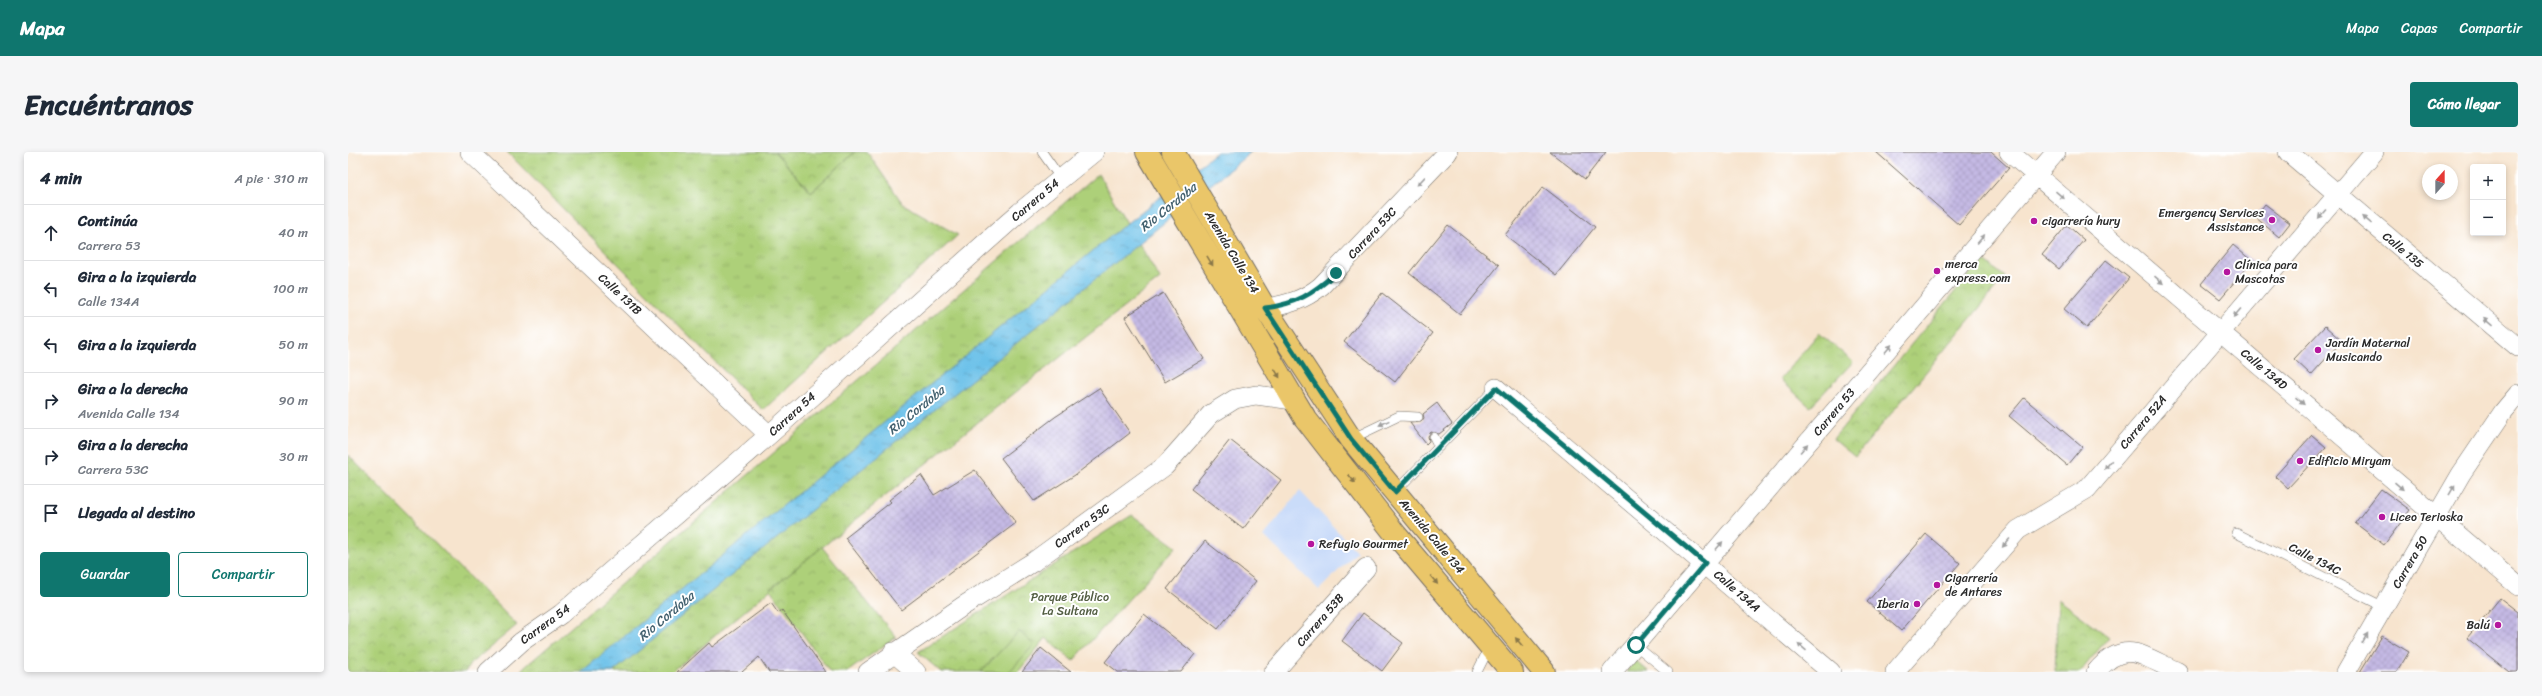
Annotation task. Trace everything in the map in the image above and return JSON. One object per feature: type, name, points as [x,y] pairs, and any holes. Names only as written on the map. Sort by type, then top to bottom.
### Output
[{"type":"main road","name":"Avenida Calle 134","points":[[1147,152],[1293,400],[1317,435],[1396,535],[1512,672]]},
{"type":"main road","name":"Avenida Calle 134","points":[[1176,156],[1265,308],[1351,439],[1544,672]]},
{"type":"street","name":"Calle 131B","points":[[470,152],[769,435]]},
{"type":"street","name":"Carrera 54","points":[[488,672],[521,642],[561,614],[769,435],[1020,212],[1094,152]]},
{"type":"street","name":"Carrera 53C","points":[[1265,308],[1296,301],[1310,295],[1321,286],[1448,152]]},
{"type":"street","name":"Calle 134D","points":[[2009,152],[2436,518],[2518,586]]},
{"type":"street","name":"Carrera 53","points":[[1612,672],[2056,152]]},
{"type":"street","name":"Calle 135","points":[[2288,152],[2518,347]]},
{"type":"street","name":"Carrera 52A","points":[[1895,672],[2018,530],[2087,489],[2374,152]]},
{"type":"street","name":"Calle 134A","points":[[1496,388],[1705,563],[1832,672]]},
{"type":"street","name":"Carrera 50","points":[[2346,672],[2483,440],[2518,394]]},
{"type":"street","name":"Carrera 53C","points":[[868,672],[893,652],[1033,562],[1165,466],[1211,414],[1235,400],[1256,395],[1293,400]]},
{"type":"street","name":"Carrera 53B","points":[[1274,672],[1366,568]]},
{"type":"street","points":[[2096,672],[2106,659],[2121,651],[2135,653],[2178,672]]},
{"type":"street","points":[[893,652],[916,672]]},
{"type":"lane","points":[[1042,152],[1061,179]]},
{"type":"lane","points":[[1395,492],[1496,388]]},
{"type":"lane","points":[[1351,439],[1399,416],[1418,417]]},
{"type":"lane","points":[[1434,437],[1438,447]]},
{"type":"lane","name":"Calle 134C","points":[[2236,533],[2384,607]]},
{"type":"lane","points":[[1636,645],[1668,672]]},
{"type":"lane","points":[[1477,672],[1490,646]]},
{"type":"shaded area","name":"Refugio Gourmet","points":[[1300,491],[1357,552],[1319,590],[1264,536]]},
{"type":"green space","points":[[507,152],[775,152],[811,192],[855,152],[867,152],[903,204],[958,235],[763,410]]},
{"type":"green space","points":[[775,152],[855,152],[811,192]]},
{"type":"green space","points":[[1098,174],[1160,279],[853,522],[672,672],[519,672]]},
{"type":"green space","points":[[1982,259],[2005,277],[1855,457],[1833,439]]},
{"type":"green space","points":[[1819,333],[1853,362],[1810,407],[1780,379]]},
{"type":"green space","points":[[348,455],[517,625],[470,664],[465,672],[348,672]]},
{"type":"green space","name":"Parque Público La Sultana","points":[[1132,515],[1176,547],[1073,661],[1046,638],[1018,672],[941,672],[918,652]]},
{"type":"green space","points":[[822,547],[896,637],[847,672],[830,672],[770,589]]},
{"type":"green space","points":[[2058,599],[2109,637],[2080,672],[2055,672]]},
{"type":"green space","points":[[1019,631],[1034,645],[1009,672],[981,672]]},
{"type":"green space","points":[[1635,660],[1649,672],[1626,672]]},
{"type":"water","name":"Rio Cordoba","points":[[1217,152],[1251,152],[613,672],[581,672],[1122,227]]},
{"type":"building","points":[[1550,152],[1606,152],[1585,179]]},
{"type":"building","points":[[1876,152],[1991,152],[2009,168],[1959,225]]},
{"type":"building","points":[[1543,187],[1595,227],[1556,275],[1505,235]]},
{"type":"building","name":"Emergency Services Assistance","points":[[2265,204],[2290,223],[2279,237],[2255,217]]},
{"type":"building","points":[[1448,225],[1499,265],[1460,314],[1409,273]]},
{"type":"building","points":[[2067,225],[2084,240],[2059,269],[2042,255]]},
{"type":"building","name":"Clínica para Mascotas","points":[[2233,245],[2252,261],[2220,299],[2201,284]]},
{"type":"building","points":[[2106,260],[2129,278],[2087,328],[2064,309]]},
{"type":"building","points":[[1163,293],[1204,359],[1165,382],[1125,317]]},
{"type":"building","points":[[1382,293],[1433,333],[1395,382],[1344,342]]},
{"type":"building","name":"Jardín Maternal Musicando","points":[[2325,326],[2342,341],[2311,375],[2294,359]]},
{"type":"building","points":[[1099,388],[1130,433],[1075,475],[1034,501],[1001,458],[1055,417]]},
{"type":"building","points":[[2024,398],[2082,447],[2067,465],[2009,416]]},
{"type":"building","points":[[1437,403],[1452,424],[1439,434],[1431,432],[1428,436],[1429,441],[1426,444],[1410,423],[1421,422],[1424,418],[1423,414]]},
{"type":"building","name":"Edificio Miryam","points":[[2312,435],[2326,447],[2288,488],[2275,476]]},
{"type":"building","points":[[1230,440],[1281,480],[1243,529],[1191,489]]},
{"type":"building","points":[[975,470],[1016,523],[901,610],[845,538],[891,502],[889,500],[921,475],[934,495]]},
{"type":"building","name":"Liceo Terioska","points":[[2381,489],[2410,510],[2384,545],[2355,523]]},
{"type":"building","points":[[1926,534],[1960,563],[1901,631],[1867,602]]},
{"type":"building","points":[[1205,541],[1256,581],[1218,629],[1167,589]]},
{"type":"building","name":"Balú","points":[[2500,598],[2518,612],[2518,672],[2509,672],[2467,638]]},
{"type":"building","points":[[771,603],[778,613],[782,610],[826,672],[769,672],[759,657],[742,672],[677,672],[709,643],[712,647]]},
{"type":"building","points":[[1363,613],[1403,643],[1382,671],[1342,641]]},
{"type":"building","points":[[1144,614],[1195,654],[1181,672],[1118,672],[1105,662]]},
{"type":"building","points":[[2382,636],[2409,652],[2397,672],[2360,672]]},
{"type":"building","points":[[1041,648],[1071,672],[1022,672]]},
{"type":"place","name":"Emergency Services Assistance","points":[[2272,220]]},
{"type":"place","name":"cigarrería hury","points":[[2034,221]]},
{"type":"place","name":"merca express.com","points":[[1937,271]]},
{"type":"place","name":"Clínica para Mascotas","points":[[2227,272]]},
{"type":"place","name":"Jardín Maternal Musicando","points":[[2318,350]]},
{"type":"place","name":"Edificio Miryam","points":[[2300,461]]},
{"type":"place","name":"Liceo Terioska","points":[[2382,517]]},
{"type":"place","name":"Refugio Gourmet","points":[[1311,544]]},
{"type":"place","name":"Cigarrería de Antares","points":[[1937,585]]},
{"type":"place","name":"Iberia","points":[[1917,604]]},
{"type":"place","name":"Balú","points":[[2498,625]]},
{"type":"route","points":[[1336,273],[1310,295],[1282,306],[1265,308],[1351,439],[1395,492],[1496,388],[1705,563],[1636,645]]}]
